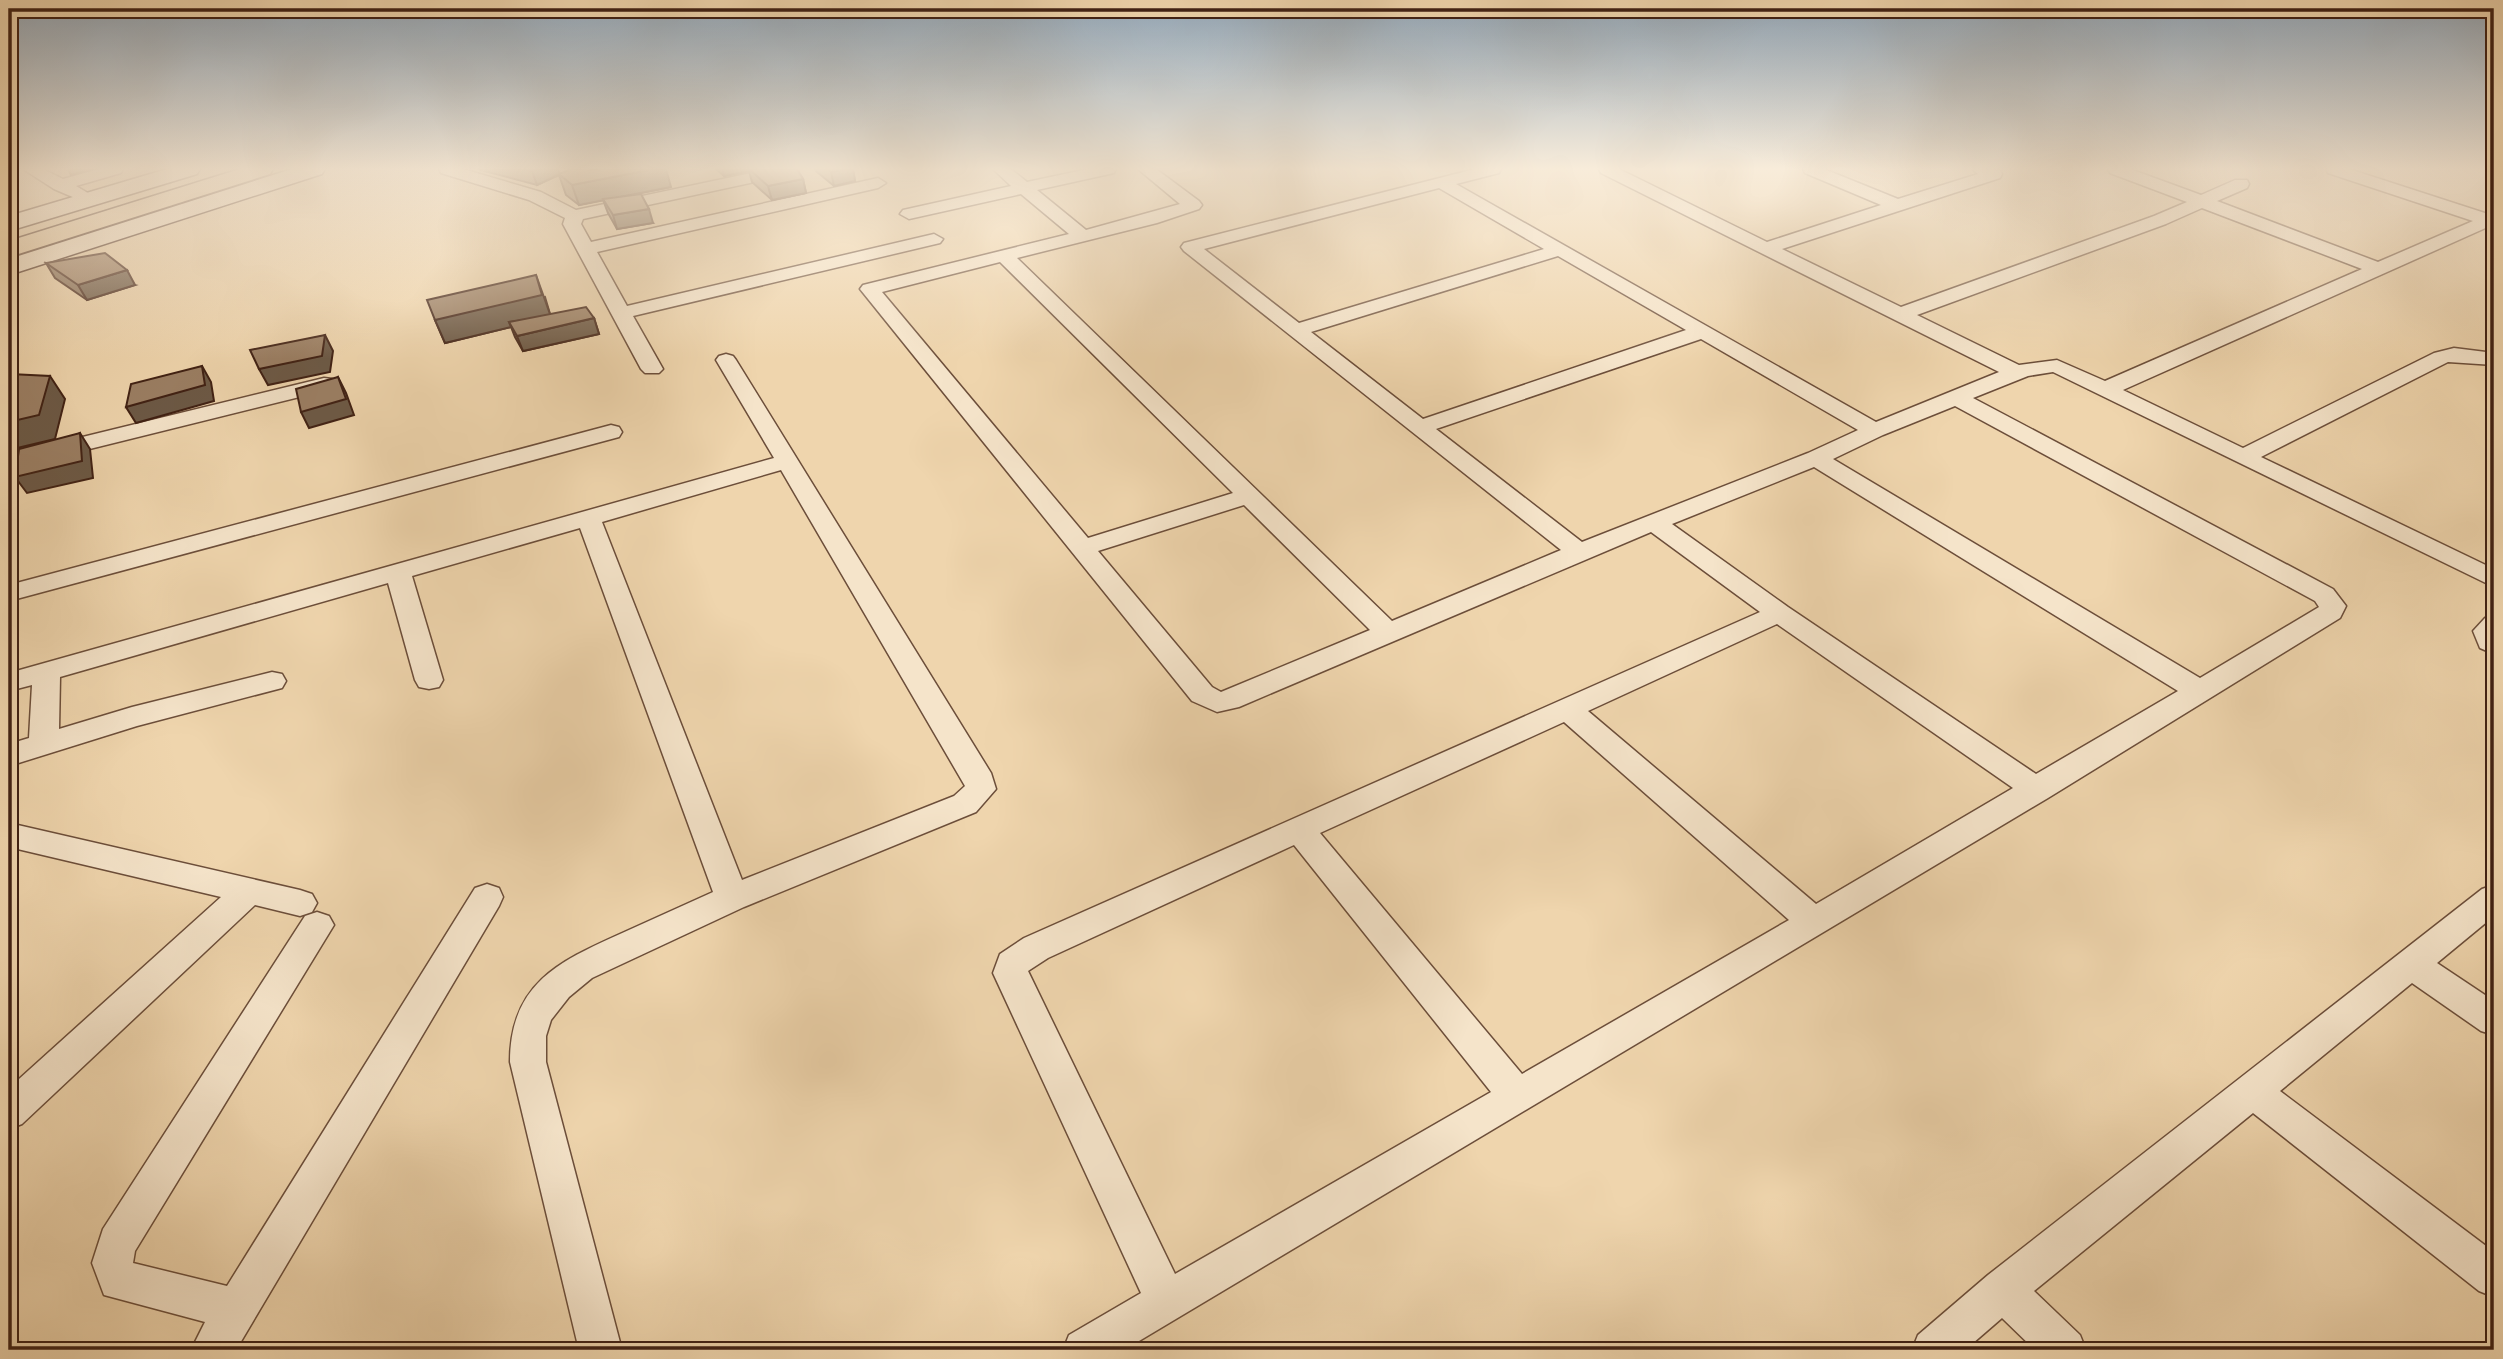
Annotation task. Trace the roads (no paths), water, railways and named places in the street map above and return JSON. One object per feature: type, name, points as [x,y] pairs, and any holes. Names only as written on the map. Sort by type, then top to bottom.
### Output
[{"type":"highway","points":[[9,249],[61,232]]},
{"type":"main road","points":[[9,267],[117,232]]},
{"type":"street","points":[[576,232],[652,369]]},
{"type":"street","points":[[585,249],[659,232]]},
{"type":"street","points":[[927,232],[962,266]]},
{"type":"street","points":[[1078,232],[1082,236]]},
{"type":"street","points":[[1097,232],[870,289],[1210,701],[1229,700],[1579,552],[1816,458],[1875,430],[2018,373],[2048,364],[2069,370],[2494,579]]},
{"type":"street","points":[[1170,232],[1579,552]]},
{"type":"street","points":[[1180,240],[1214,232]]},
{"type":"street","points":[[1532,232],[1875,430]]},
{"type":"street","points":[[1735,232],[2018,373]]},
{"type":"street","points":[[1766,248],[1815,232]]},
{"type":"street","points":[[1898,315],[2126,232]]},
{"type":"street","points":[[2284,232],[2379,269]]},
{"type":"street","points":[[2106,389],[2465,232]]},
{"type":"street","points":[[622,313],[934,239]]},
{"type":"street","points":[[1294,331],[1562,249]]},
{"type":"street","points":[[1003,256],[1388,632]]},
{"type":"street","points":[[1420,427],[1704,331]]},
{"type":"street","points":[[2243,457],[2441,357],[2454,354],[2494,359]]},
{"type":"street","points":[[600,1350],[528,1062],[530,1028],[547,997],[561,981],[580,968],[732,898],[965,804],[981,789],[980,780],[726,360]]},
{"type":"street","points":[[9,462],[324,384]]},
{"type":"street","points":[[1084,1350],[1814,922],[2331,612],[2331,601],[1956,398]]},
{"type":"street","points":[[9,593],[611,432]]},
{"type":"street","points":[[1816,458],[2200,691]]},
{"type":"street","points":[[9,682],[788,460]]},
{"type":"street","points":[[1082,548],[1249,496]]},
{"type":"street","points":[[588,518],[732,898]]},
{"type":"street","points":[[1655,523],[1779,613],[2037,790]]},
{"type":"street","points":[[398,572],[429,680]]},
{"type":"street","points":[[1166,1300],[1010,973],[1012,964],[1036,948],[1298,828],[1779,613]]},
{"type":"street","points":[[2494,624],[2486,631],[2494,645]]},
{"type":"street","points":[[44,743],[46,672]]},
{"type":"street","points":[[9,755],[132,717],[272,681]]},
{"type":"street","points":[[1566,708],[1814,922]]},
{"type":"street","points":[[1298,828],[1517,1096]]},
{"type":"street","points":[[9,835],[247,892],[309,914],[117,1243],[113,1256],[113,1273],[119,1280],[237,1309]]},
{"type":"street","points":[[9,1112],[247,892]]},
{"type":"street","points":[[212,1350],[487,897]]},
{"type":"street","points":[[1933,1350],[2003,1290],[2251,1090],[2494,898]]},
{"type":"street","points":[[2410,963],[2494,1020]]},
{"type":"street","points":[[2251,1090],[2494,1277]]},
{"type":"street","points":[[2003,1290],[2065,1350]]}]
